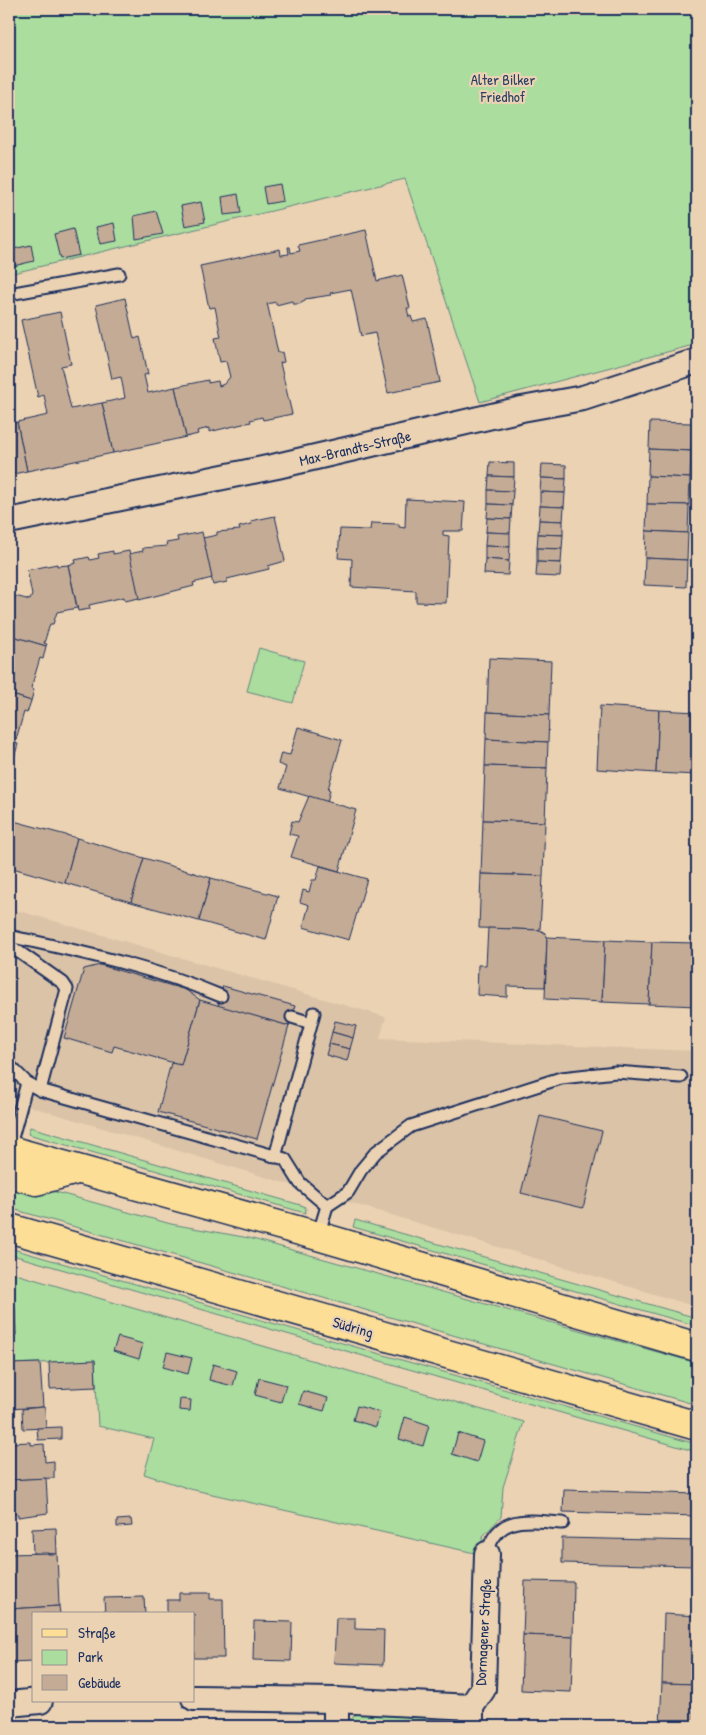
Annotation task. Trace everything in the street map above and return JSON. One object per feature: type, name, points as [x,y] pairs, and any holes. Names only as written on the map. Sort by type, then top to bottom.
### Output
[{"type":"main road","points":[[9,1150],[318,1236],[697,1347]]},
{"type":"main road","points":[[9,1173],[36,1181],[79,1170]]},
{"type":"main road","name":"Südring","points":[[9,1228],[697,1426]]},
{"type":"street","name":"Max-Brandts-Straße","points":[[9,521],[277,466],[522,409],[583,398],[603,389],[697,361]]},
{"type":"street","name":"Dormagener Straße","points":[[195,1698],[336,1700],[471,1717],[483,1688],[487,1554]]},
{"type":"street","points":[[336,1700],[336,1726]]},
{"type":"street","points":[[9,1704],[32,1702]]},
{"type":"lane","points":[[9,294],[119,274]]},
{"type":"lane","points":[[9,936],[100,957],[188,982],[220,996]]},
{"type":"lane","points":[[9,945],[64,983],[67,989],[40,1090]]},
{"type":"lane","points":[[275,1157],[312,1018],[292,1017]]},
{"type":"lane","points":[[9,1066],[27,1083],[40,1090],[285,1159],[300,1183],[327,1206]]},
{"type":"lane","points":[[318,1236],[327,1206],[348,1192],[360,1170],[376,1152],[411,1126],[561,1078],[616,1072],[681,1077]]},
{"type":"lane","points":[[9,1150],[27,1083]]},
{"type":"lane","points":[[487,1554],[494,1536],[500,1529],[514,1522],[563,1523]]},
{"type":"shaded area","points":[[9,908],[386,1017],[380,1038],[697,1051],[697,1307],[9,1100]]},
{"type":"green space","name":"Alter Bilker Friedhof","points":[[9,9],[697,9],[697,344],[480,402],[405,179],[9,274]]},
{"type":"green space","points":[[259,648],[304,661],[293,703],[247,691]]},
{"type":"green space","points":[[30,1127],[304,1206],[306,1209],[305,1213],[28,1134]]},
{"type":"green space","points":[[9,1179],[171,1224],[249,1238],[697,1363],[697,1405],[9,1208]]},
{"type":"green space","points":[[355,1220],[697,1318],[697,1326],[353,1227]]},
{"type":"green space","points":[[9,1248],[696,1444],[697,1452],[9,1254]]},
{"type":"green space","points":[[9,1272],[524,1422],[503,1487],[501,1517],[483,1536],[479,1554],[190,1489],[144,1474],[154,1439],[98,1426],[95,1361],[9,1364]]},
{"type":"green space","points":[[360,1710],[451,1714],[464,1726],[348,1726],[349,1721]]},
{"type":"building","points":[[280,184],[283,201],[266,204],[263,187]]},
{"type":"building","points":[[238,194],[241,213],[224,215],[222,197]]},
{"type":"building","points":[[201,202],[205,222],[185,226],[181,206]]},
{"type":"building","points":[[156,211],[163,234],[136,239],[134,216]]},
{"type":"building","points":[[114,223],[117,241],[100,244],[96,227]]},
{"type":"building","points":[[73,229],[79,255],[60,259],[54,234]]},
{"type":"building","points":[[366,230],[377,281],[402,275],[410,308],[407,308],[409,317],[411,316],[413,322],[427,319],[440,382],[388,393],[375,333],[361,336],[351,289],[330,293],[331,295],[305,299],[305,301],[299,304],[293,304],[292,301],[276,305],[276,302],[267,304],[278,353],[282,352],[284,362],[280,363],[292,414],[263,420],[262,417],[250,420],[251,422],[209,432],[209,428],[197,431],[198,434],[186,437],[175,387],[208,380],[208,383],[218,381],[219,386],[224,384],[230,377],[226,361],[220,362],[215,338],[221,337],[215,307],[209,308],[200,266],[280,249],[281,255],[289,254],[288,247],[290,247],[291,253],[300,251],[298,245]]},
{"type":"building","points":[[31,245],[34,261],[9,267],[9,250]]},
{"type":"building","points":[[125,298],[134,339],[140,337],[148,374],[144,375],[148,393],[175,387],[186,437],[113,453],[102,403],[125,398],[121,377],[112,379],[96,305]]},
{"type":"building","points":[[60,312],[71,364],[61,366],[71,409],[102,403],[113,453],[27,471],[17,422],[48,415],[44,395],[38,397],[21,320]]},
{"type":"building","points":[[17,422],[27,471],[9,475],[9,424]]},
{"type":"building","points":[[650,422],[692,423],[691,451],[649,449]]},
{"type":"building","points":[[649,449],[691,451],[690,478],[648,476]]},
{"type":"building","points":[[490,462],[514,463],[514,477],[489,476]]},
{"type":"building","points":[[542,464],[566,465],[566,479],[541,478]]},
{"type":"building","points":[[489,476],[514,477],[513,491],[488,490]]},
{"type":"building","points":[[648,476],[690,478],[689,505],[647,504]]},
{"type":"building","points":[[541,478],[566,479],[565,493],[540,492]]},
{"type":"building","points":[[488,490],[513,491],[512,505],[488,504]]},
{"type":"building","points":[[540,492],[565,493],[564,507],[540,506]]},
{"type":"building","points":[[406,499],[465,502],[463,531],[443,531],[443,535],[449,536],[446,603],[416,602],[416,591],[351,587],[352,559],[338,558],[340,529],[370,530],[371,523],[399,524],[399,527],[405,528]]},
{"type":"building","points":[[488,504],[512,505],[511,519],[487,518]]},
{"type":"building","points":[[647,504],[689,505],[688,533],[646,531]]},
{"type":"building","points":[[540,506],[564,507],[563,521],[539,520]]},
{"type":"building","points":[[275,516],[285,561],[268,566],[269,569],[227,579],[227,582],[213,585],[203,538],[217,535],[217,532],[240,530],[239,527],[252,524],[251,521]]},
{"type":"building","points":[[487,518],[511,519],[510,533],[486,532]]},
{"type":"building","points":[[539,520],[563,521],[563,535],[538,534]]},
{"type":"building","points":[[646,531],[688,533],[687,560],[645,558]]},
{"type":"building","points":[[202,532],[212,578],[193,583],[194,586],[139,600],[129,554],[143,551],[143,548],[167,546],[166,543],[178,541],[177,537]]},
{"type":"building","points":[[486,532],[510,533],[510,547],[485,546]]},
{"type":"building","points":[[538,534],[563,535],[562,549],[537,548]]},
{"type":"building","points":[[485,546],[510,547],[509,561],[485,559]]},
{"type":"building","points":[[537,548],[562,549],[561,563],[537,562]]},
{"type":"building","points":[[113,551],[113,554],[129,551],[139,598],[125,601],[124,597],[89,605],[90,609],[78,611],[68,565],[76,563],[75,560],[89,557],[90,560],[99,558],[98,554]]},
{"type":"building","points":[[645,558],[687,560],[686,587],[644,585]]},
{"type":"building","points":[[485,559],[509,561],[508,575],[484,574]]},
{"type":"building","points":[[537,562],[561,563],[560,577],[536,576]]},
{"type":"building","points":[[57,564],[57,566],[68,565],[77,608],[57,612],[53,624],[50,624],[44,643],[47,644],[46,646],[9,635],[9,617],[15,596],[30,600],[32,595],[27,570]]},
{"type":"building","points":[[9,635],[46,646],[43,659],[40,658],[31,688],[34,690],[31,701],[9,694]]},
{"type":"building","points":[[489,658],[551,661],[549,715],[487,712]]},
{"type":"building","points":[[9,694],[31,701],[27,713],[24,712],[15,743],[18,744],[14,758],[9,757]]},
{"type":"building","points":[[600,706],[659,710],[656,773],[597,769]]},
{"type":"building","points":[[659,710],[697,712],[697,775],[656,773]]},
{"type":"building","points":[[487,712],[549,715],[548,742],[486,739]]},
{"type":"building","points":[[298,727],[342,740],[328,789],[330,790],[327,802],[280,788],[286,767],[278,764],[281,753],[290,755]]},
{"type":"building","points":[[486,739],[548,742],[547,768],[485,766]]},
{"type":"building","points":[[485,766],[547,768],[545,822],[483,820]]},
{"type":"building","points":[[309,796],[356,810],[339,871],[291,857],[298,836],[289,834],[292,821],[298,822]]},
{"type":"building","points":[[10,820],[77,838],[65,883],[9,867]]},
{"type":"building","points":[[483,820],[545,822],[543,876],[481,874]]},
{"type":"building","points":[[77,838],[144,858],[131,902],[65,883]]},
{"type":"building","points":[[144,858],[211,878],[199,921],[131,902]]},
{"type":"building","points":[[320,866],[367,879],[349,940],[303,927],[309,905],[300,902],[303,890],[309,892],[312,880],[316,880]]},
{"type":"building","points":[[481,874],[543,876],[540,930],[479,928]]},
{"type":"building","points":[[211,878],[278,896],[266,940],[199,921]]},
{"type":"building","points":[[488,928],[540,930],[545,933],[547,937],[545,987],[507,986],[507,997],[477,995],[478,965],[486,965]]},
{"type":"building","points":[[547,937],[605,940],[602,1002],[545,999]]},
{"type":"building","points":[[605,940],[652,942],[649,1004],[602,1002]]},
{"type":"building","points":[[652,942],[697,943],[697,1006],[649,1004]]},
{"type":"building","points":[[100,965],[186,990],[200,1000],[181,1065],[114,1046],[112,1052],[64,1038],[84,969]]},
{"type":"building","points":[[223,986],[295,1006],[289,1026],[218,1006]]},
{"type":"building","points":[[200,1000],[289,1026],[257,1139],[158,1112],[171,1063],[181,1065]]},
{"type":"building","points":[[335,1021],[356,1026],[353,1038],[332,1032]]},
{"type":"building","points":[[332,1032],[353,1038],[350,1049],[329,1044]]},
{"type":"building","points":[[329,1044],[350,1049],[347,1061],[326,1055]]},
{"type":"building","points":[[540,1116],[602,1131],[583,1208],[521,1193]]},
{"type":"building","points":[[9,1308],[15,1308],[16,1335],[9,1335]]},
{"type":"building","points":[[118,1337],[143,1344],[139,1359],[113,1351]]},
{"type":"building","points":[[167,1352],[192,1358],[188,1374],[163,1367]]},
{"type":"building","points":[[95,1360],[96,1387],[50,1389],[49,1362]]},
{"type":"building","points":[[40,1363],[43,1407],[9,1409],[9,1364]]},
{"type":"building","points":[[213,1364],[237,1371],[233,1386],[209,1380]]},
{"type":"building","points":[[259,1378],[286,1385],[281,1402],[255,1395]]},
{"type":"building","points":[[303,1391],[328,1398],[324,1411],[299,1404]]},
{"type":"building","points":[[180,1399],[191,1400],[190,1411],[179,1410]]},
{"type":"building","points":[[357,1406],[380,1412],[376,1427],[353,1420]]},
{"type":"building","points":[[45,1408],[46,1428],[23,1429],[22,1409]]},
{"type":"building","points":[[405,1417],[429,1425],[423,1446],[399,1439]]},
{"type":"building","points":[[61,1427],[61,1439],[38,1440],[37,1428]]},
{"type":"building","points":[[458,1433],[483,1441],[477,1462],[452,1454]]},
{"type":"building","points":[[31,1442],[31,1445],[44,1444],[45,1462],[54,1461],[54,1478],[9,1480],[9,1443]]},
{"type":"building","points":[[46,1478],[48,1513],[18,1517],[18,1514],[9,1514],[9,1480]]},
{"type":"building","points":[[564,1490],[697,1494],[697,1516],[563,1512]]},
{"type":"building","points":[[131,1519],[132,1526],[117,1527],[117,1520]]},
{"type":"building","points":[[56,1528],[57,1554],[33,1553],[32,1529]]},
{"type":"building","points":[[562,1538],[697,1541],[697,1566],[562,1563]]},
{"type":"building","points":[[9,1554],[57,1554],[59,1606],[9,1609]]},
{"type":"building","points":[[525,1581],[574,1582],[573,1637],[523,1635]]},
{"type":"building","points":[[179,1593],[210,1593],[210,1599],[223,1599],[224,1658],[195,1658],[195,1612],[167,1612],[167,1600],[179,1600]]},
{"type":"building","points":[[144,1597],[145,1612],[105,1612],[104,1598]]},
{"type":"building","points":[[59,1606],[60,1612],[32,1612],[32,1661],[9,1662],[9,1609]]},
{"type":"building","points":[[664,1614],[697,1616],[697,1684],[662,1683]]},
{"type":"building","points":[[336,1618],[355,1618],[355,1629],[384,1630],[383,1665],[334,1663]]},
{"type":"building","points":[[254,1621],[292,1622],[291,1661],[253,1660]]},
{"type":"building","points":[[523,1635],[573,1637],[571,1692],[521,1690]]},
{"type":"building","points":[[662,1683],[697,1684],[697,1726],[660,1726]]},
{"type":"building","points":[[527,1722],[578,1722],[578,1726],[527,1726]]}]
